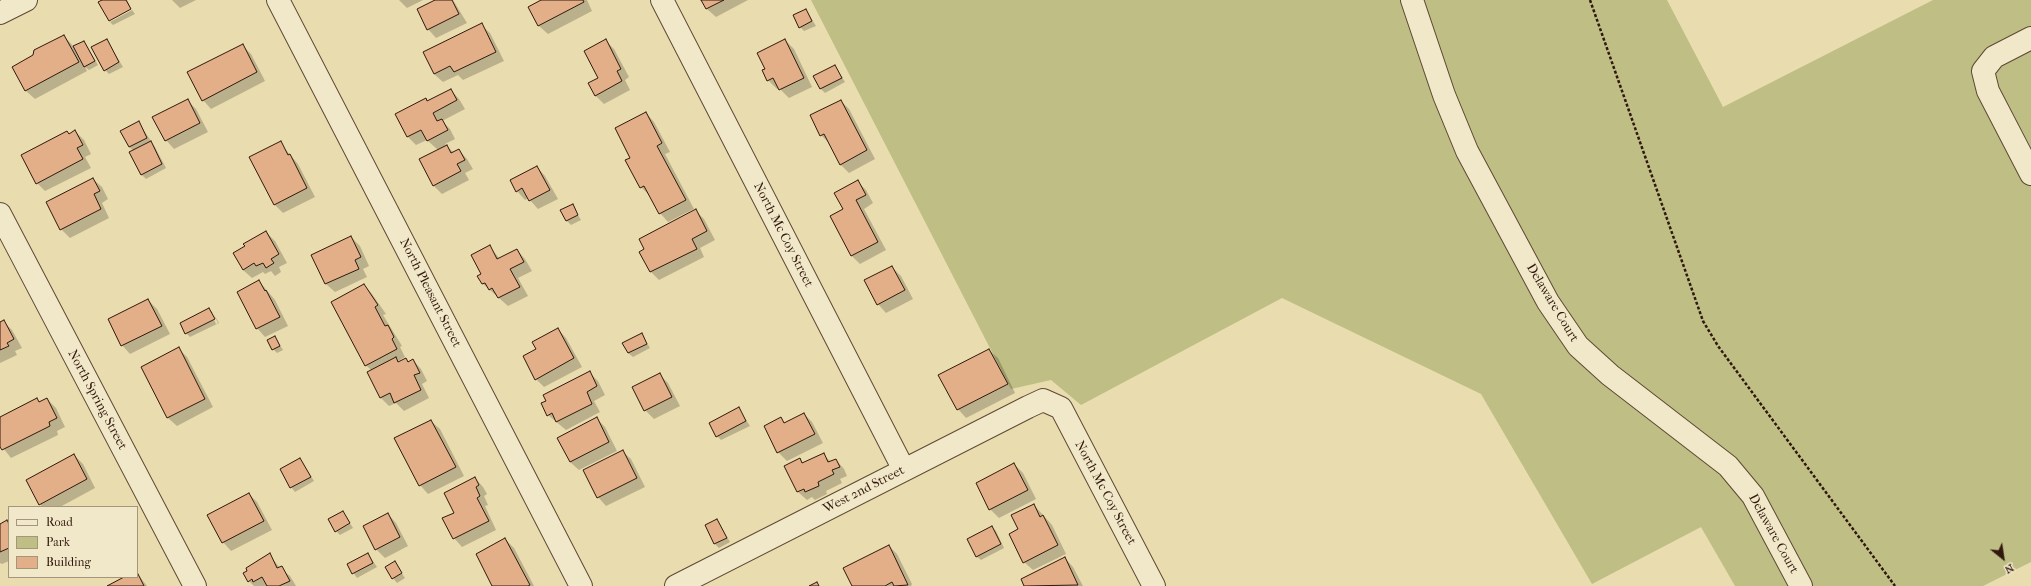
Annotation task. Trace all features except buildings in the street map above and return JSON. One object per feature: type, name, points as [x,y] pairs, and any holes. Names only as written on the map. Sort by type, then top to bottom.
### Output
[{"type":"street","points":[[0,13],[26,0]]},
{"type":"street","name":"North Pleasant Street","points":[[278,0],[581,586]]},
{"type":"street","name":"North Mc Coy Street","points":[[662,0],[904,470]]},
{"type":"street","name":"Delaware Court","points":[[1412,0],[1444,95],[1467,151],[1548,302],[1578,346],[1610,375],[1728,466],[1753,496],[1801,586]]},
{"type":"street","points":[[2031,38],[1994,57],[1983,71],[1988,91],[2031,174]]},
{"type":"street","name":"North Spring Street","points":[[0,214],[195,586]]},
{"type":"street","name":"West 2nd Street","points":[[676,586],[1028,406],[1043,400],[1053,404]]},
{"type":"street","name":"North Mc Coy Street","points":[[1053,404],[1061,408],[1154,586]]},
{"type":"path","points":[[1590,0],[1703,321],[1718,346],[1895,586]]},
{"type":"green space","points":[[811,0],[1667,0],[1723,107],[1933,0],[2031,0],[2031,562],[1983,586],[1735,586],[1701,527],[1592,584],[1481,394],[1282,298],[1081,405],[1051,380],[1011,389]]}]
